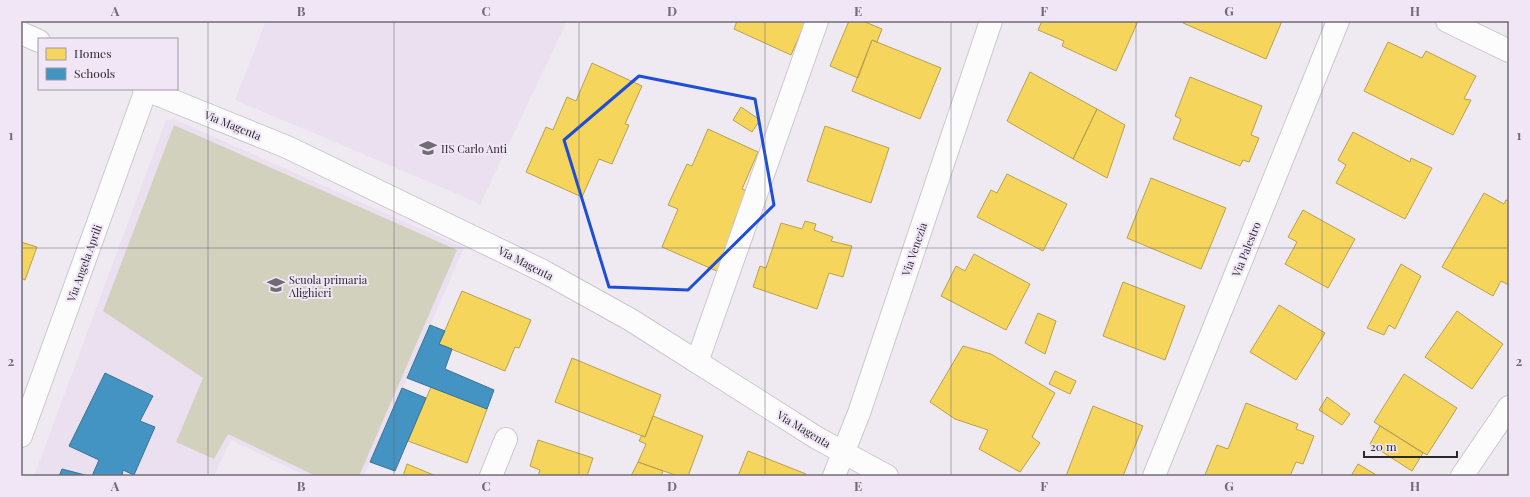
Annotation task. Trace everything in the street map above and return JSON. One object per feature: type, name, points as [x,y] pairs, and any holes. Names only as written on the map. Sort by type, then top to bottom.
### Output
[{"type":"street","points":[[698,362],[817,21]]},
{"type":"street","name":"Via Venezia","points":[[834,476],[859,413],[992,21]]},
{"type":"street","name":"Via Palestro","points":[[1154,476],[1338,21]]},
{"type":"street","points":[[1447,21],[1509,51]]},
{"type":"street","points":[[21,33],[38,41]]},
{"type":"street","name":"Via Magenta","points":[[145,90],[288,147],[543,271],[631,320],[816,438],[888,476]]},
{"type":"street","name":"Via Angela Aprili","points":[[21,436],[145,90]]},
{"type":"street","points":[[1462,476],[1509,407]]},
{"type":"street","points":[[491,476],[506,439]]},
{"type":"highlighted area","points":[[639,76],[755,99],[774,205],[688,290],[609,287],[564,140]]},
{"type":"shaded area","name":"IIS Carlo Anti","points":[[266,21],[567,21],[480,205],[235,100]]},
{"type":"shaded area","name":"Scuola primaria Alighieri","points":[[174,119],[464,248],[364,476],[306,476],[231,440],[214,476],[34,476],[166,120]]},
{"type":"green space","name":"Scuola primaria Alighieri","points":[[174,125],[457,250],[359,476],[316,476],[228,434],[214,459],[176,442],[203,378],[103,311]]},
{"type":"building: Homes","points":[[737,21],[806,21],[791,55],[734,29]]},
{"type":"building: Homes","points":[[849,21],[863,21],[882,29],[877,42],[872,40],[858,78],[830,66]]},
{"type":"building: Homes","points":[[1042,21],[1138,21],[1116,71],[1062,46],[1064,41],[1038,30]]},
{"type":"building: Homes","points":[[1184,21],[1282,21],[1266,59],[1183,23]]},
{"type":"building: Homes","points":[[872,40],[941,68],[920,119],[852,91]]},
{"type":"building: Homes","points":[[1388,42],[1422,58],[1426,51],[1476,76],[1464,99],[1471,100],[1453,135],[1364,91]]},
{"type":"building: Homes","points":[[592,63],[642,86],[625,124],[629,125],[612,164],[599,159],[582,197],[526,172],[546,127],[553,130],[567,97],[576,101]]},
{"type":"building: Homes","points":[[1030,72],[1097,109],[1073,159],[1007,121]]},
{"type":"building: Homes","points":[[1190,77],[1262,106],[1251,135],[1259,138],[1249,162],[1243,160],[1240,166],[1173,139],[1181,119],[1175,116]]},
{"type":"building: Homes","points":[[741,107],[760,120],[752,132],[733,120]]},
{"type":"building: Homes","points":[[1097,109],[1125,125],[1107,178],[1073,159]]},
{"type":"building: Homes","points":[[825,126],[889,148],[871,203],[807,181]]},
{"type":"building: Homes","points":[[708,129],[758,152],[742,189],[747,191],[733,224],[739,227],[719,272],[662,247],[678,209],[668,205],[687,164],[692,166]]},
{"type":"building: Homes","points":[[1353,132],[1410,162],[1411,158],[1432,168],[1405,219],[1336,183],[1346,165],[1338,160]]},
{"type":"building: Homes","points":[[1007,174],[1067,204],[1043,251],[977,217],[991,190],[997,193]]},
{"type":"building: Homes","points":[[1151,178],[1226,208],[1201,269],[1127,238]]},
{"type":"building: Homes","points":[[1484,193],[1504,204],[1506,200],[1509,201],[1509,285],[1501,281],[1493,296],[1442,267]]},
{"type":"building: Homes","points":[[1303,210],[1355,239],[1328,288],[1285,264],[1297,242],[1288,237]]},
{"type":"building: Homes","points":[[805,221],[816,224],[814,230],[833,237],[831,241],[852,246],[843,277],[829,273],[817,309],[753,287],[760,266],[766,268],[781,223],[802,229]]},
{"type":"building: Homes","points":[[21,242],[37,247],[25,280],[21,278]]},
{"type":"building: Homes","points":[[974,254],[1030,284],[1006,330],[941,296],[956,266],[965,271]]},
{"type":"building: Homes","points":[[1401,264],[1421,276],[1395,329],[1389,325],[1384,335],[1367,328]]},
{"type":"building: Homes","points":[[1123,282],[1185,306],[1165,360],[1103,336]]},
{"type":"building: Homes","points":[[462,291],[531,320],[519,348],[515,347],[505,371],[439,344]]},
{"type":"building: Homes","points":[[1279,305],[1325,333],[1296,380],[1250,352]]},
{"type":"building: Homes","points":[[1457,311],[1503,344],[1472,389],[1425,357]]},
{"type":"building: Homes","points":[[1038,313],[1056,321],[1045,354],[1025,343]]},
{"type":"building: Homes","points":[[963,346],[991,354],[1055,393],[1032,437],[1040,443],[1020,472],[979,449],[988,430],[955,419],[930,402]]},
{"type":"building: Homes","points":[[572,358],[661,395],[645,437],[555,402]]},
{"type":"building: Homes","points":[[1055,371],[1076,381],[1070,394],[1049,384]]},
{"type":"building: Homes","points":[[1404,374],[1457,408],[1427,455],[1374,422]]},
{"type":"building: Homes","points":[[431,387],[487,409],[467,463],[408,441]]},
{"type":"building: Homes","points":[[1327,397],[1350,414],[1342,425],[1319,410]]},
{"type":"building: Homes","points":[[1246,403],[1298,424],[1296,429],[1314,436],[1303,464],[1296,462],[1290,476],[1205,475],[1217,445],[1228,449]]},
{"type":"building: Homes","points":[[1093,406],[1143,426],[1123,476],[1066,476]]},
{"type":"building: Homes","points":[[653,416],[703,436],[688,476],[678,476],[638,462],[646,444],[639,441],[642,435],[645,437]]},
{"type":"building: Homes","points":[[1380,426],[1423,453],[1412,471],[1370,444]]},
{"type":"building: Homes","points":[[538,440],[593,458],[587,476],[538,476],[540,470],[530,466]]},
{"type":"building: Homes","points":[[748,451],[806,474],[805,476],[738,476]]},
{"type":"building: Homes","points":[[638,462],[663,471],[661,476],[631,476]]},
{"type":"building: Homes","points":[[407,464],[436,476],[403,476]]},
{"type":"building: Homes","points":[[1358,464],[1378,476],[1351,476]]},
{"type":"building: Schools","points":[[430,325],[445,331],[439,344],[452,349],[445,369],[494,390],[487,409],[407,378]]},
{"type":"building: Schools","points":[[105,373],[153,396],[140,421],[155,427],[134,475],[123,470],[122,476],[92,476],[99,460],[69,446]]},
{"type":"building: Schools","points":[[402,388],[426,398],[395,471],[370,462]]},
{"type":"building: Schools","points":[[62,469],[89,476],[59,476]]},
{"type":"place","name":"IIS Carlo Anti","points":[[428,148]]},
{"type":"place","name":"Scuola primaria Alighieri","points":[[276,285]]}]
